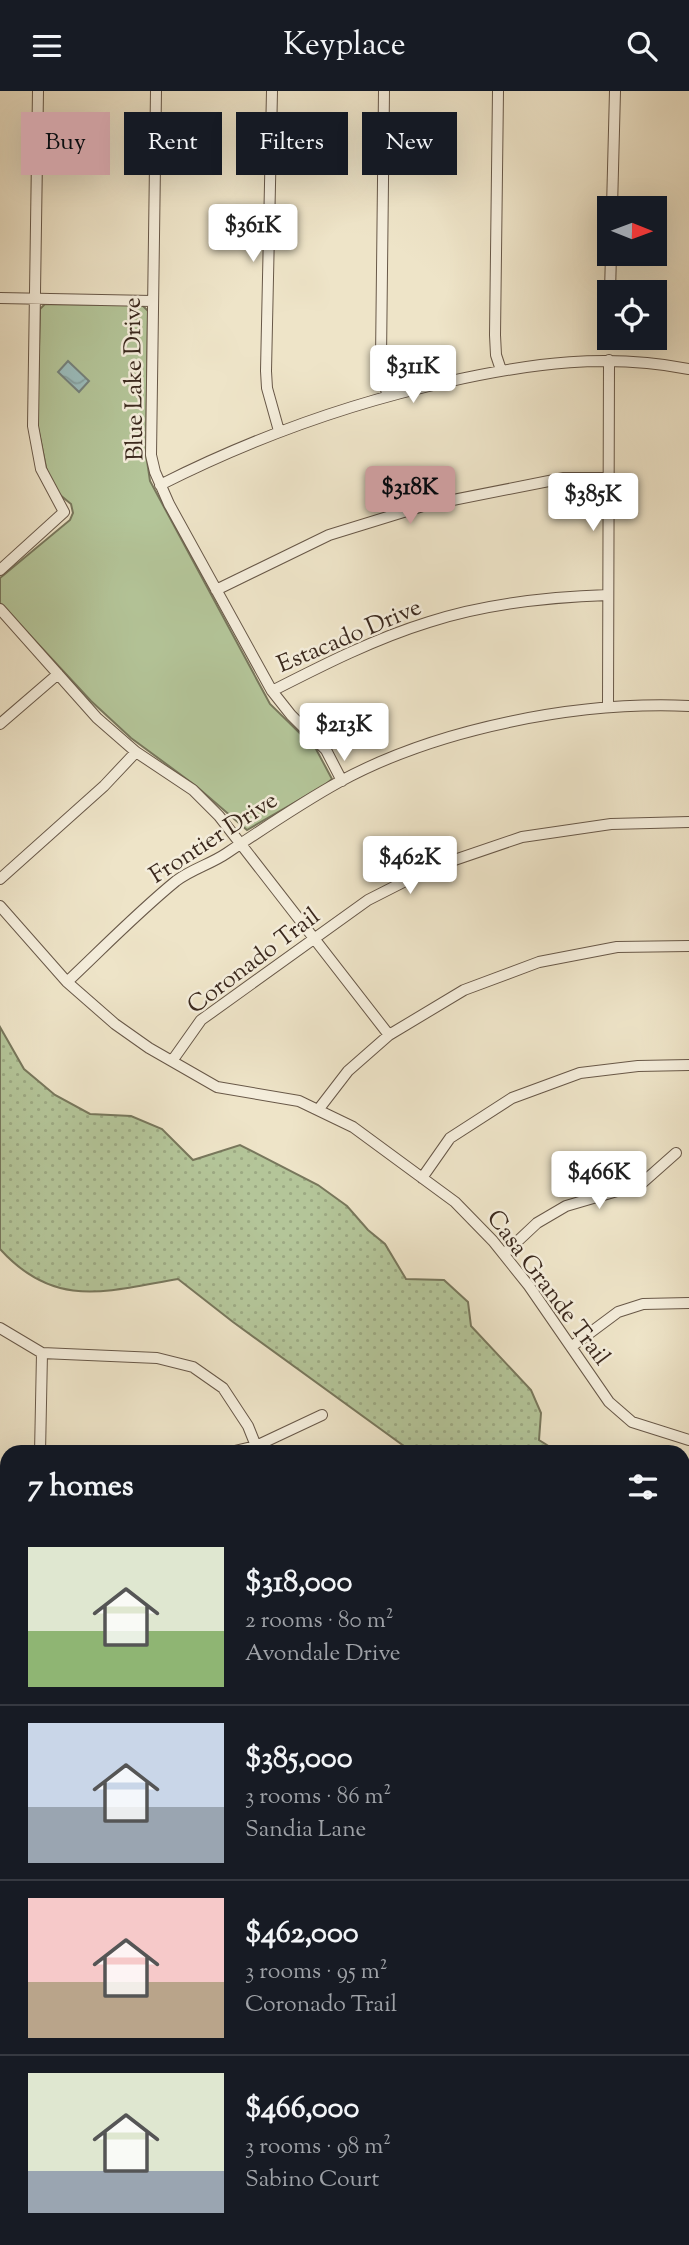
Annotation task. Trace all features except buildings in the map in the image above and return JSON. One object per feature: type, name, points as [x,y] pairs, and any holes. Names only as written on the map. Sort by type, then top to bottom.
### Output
[{"type":"street","points":[[0,570],[64,512],[41,469],[33,438],[38,91]]},
{"type":"street","name":"Blue Lake Drive","points":[[156,91],[151,455],[160,485],[272,691],[291,715],[326,750],[342,781]]},
{"type":"street","points":[[272,91],[266,371],[267,389],[279,431]]},
{"type":"street","points":[[384,91],[381,359],[387,395]]},
{"type":"street","points":[[498,91],[495,335],[496,355],[501,370]]},
{"type":"street","points":[[612,196],[615,91]]},
{"type":"street","points":[[0,298],[152,301]]},
{"type":"street","points":[[160,485],[279,431],[387,395],[501,370],[579,360],[689,369]]},
{"type":"street","points":[[608,706],[610,361]]},
{"type":"street","points":[[675,366],[689,361]]},
{"type":"street","points":[[216,590],[329,535],[423,506],[564,478],[609,478]]},
{"type":"street","name":"Estacado Drive","points":[[272,691],[355,650],[429,622],[497,605],[562,596],[608,595]]},
{"type":"street","points":[[0,609],[97,718],[135,752],[193,790],[219,816],[389,1035]]},
{"type":"street","points":[[0,724],[58,674]]},
{"type":"street","name":"Frontier Drive","points":[[67,982],[178,880],[224,856],[293,809],[342,781],[389,759],[457,735],[529,718],[608,706],[689,706]]},
{"type":"street","points":[[0,879],[104,786],[135,752]]},
{"type":"street","name":"Coronado Trail","points":[[172,1061],[201,1020],[368,900],[431,868],[522,837],[611,824],[689,823]]},
{"type":"street","name":"Casa Grande Trail","points":[[0,906],[67,982],[116,1024],[172,1061],[217,1087],[299,1101],[353,1126],[455,1202],[504,1254],[609,1402],[632,1422],[689,1440]]},
{"type":"street","points":[[318,1110],[348,1071],[389,1035],[464,990],[539,962],[617,947],[689,946]]},
{"type":"street","points":[[422,1178],[450,1138],[512,1098],[580,1073],[638,1066],[689,1065]]},
{"type":"street","points":[[504,1254],[537,1223],[566,1206],[640,1184],[676,1153]]},
{"type":"street","points":[[571,1347],[618,1312],[643,1304],[689,1303]]},
{"type":"street","points":[[0,1328],[42,1353],[157,1358],[193,1367],[223,1388],[248,1426],[256,1445]]},
{"type":"street","points":[[40,1445],[42,1353]]},
{"type":"street","points":[[258,1445],[322,1415]]},
{"type":"green space","points":[[45,304],[142,305],[148,311],[146,454],[150,481],[270,704],[316,749],[332,779],[247,830],[196,786],[131,738],[91,701],[0,603],[0,578],[70,520],[73,513],[71,504],[59,494],[47,472],[37,423],[40,309]]},
{"type":"green space","points":[[0,1027],[24,1069],[55,1095],[90,1114],[131,1116],[162,1129],[193,1160],[240,1145],[318,1185],[347,1206],[368,1230],[385,1244],[406,1279],[444,1280],[468,1302],[471,1326],[531,1390],[541,1413],[539,1440],[547,1445],[402,1445],[178,1279],[105,1291],[62,1288],[41,1281],[0,1249]]},
{"type":"water","points":[[68,361],[89,381],[79,392],[58,372]]}]
